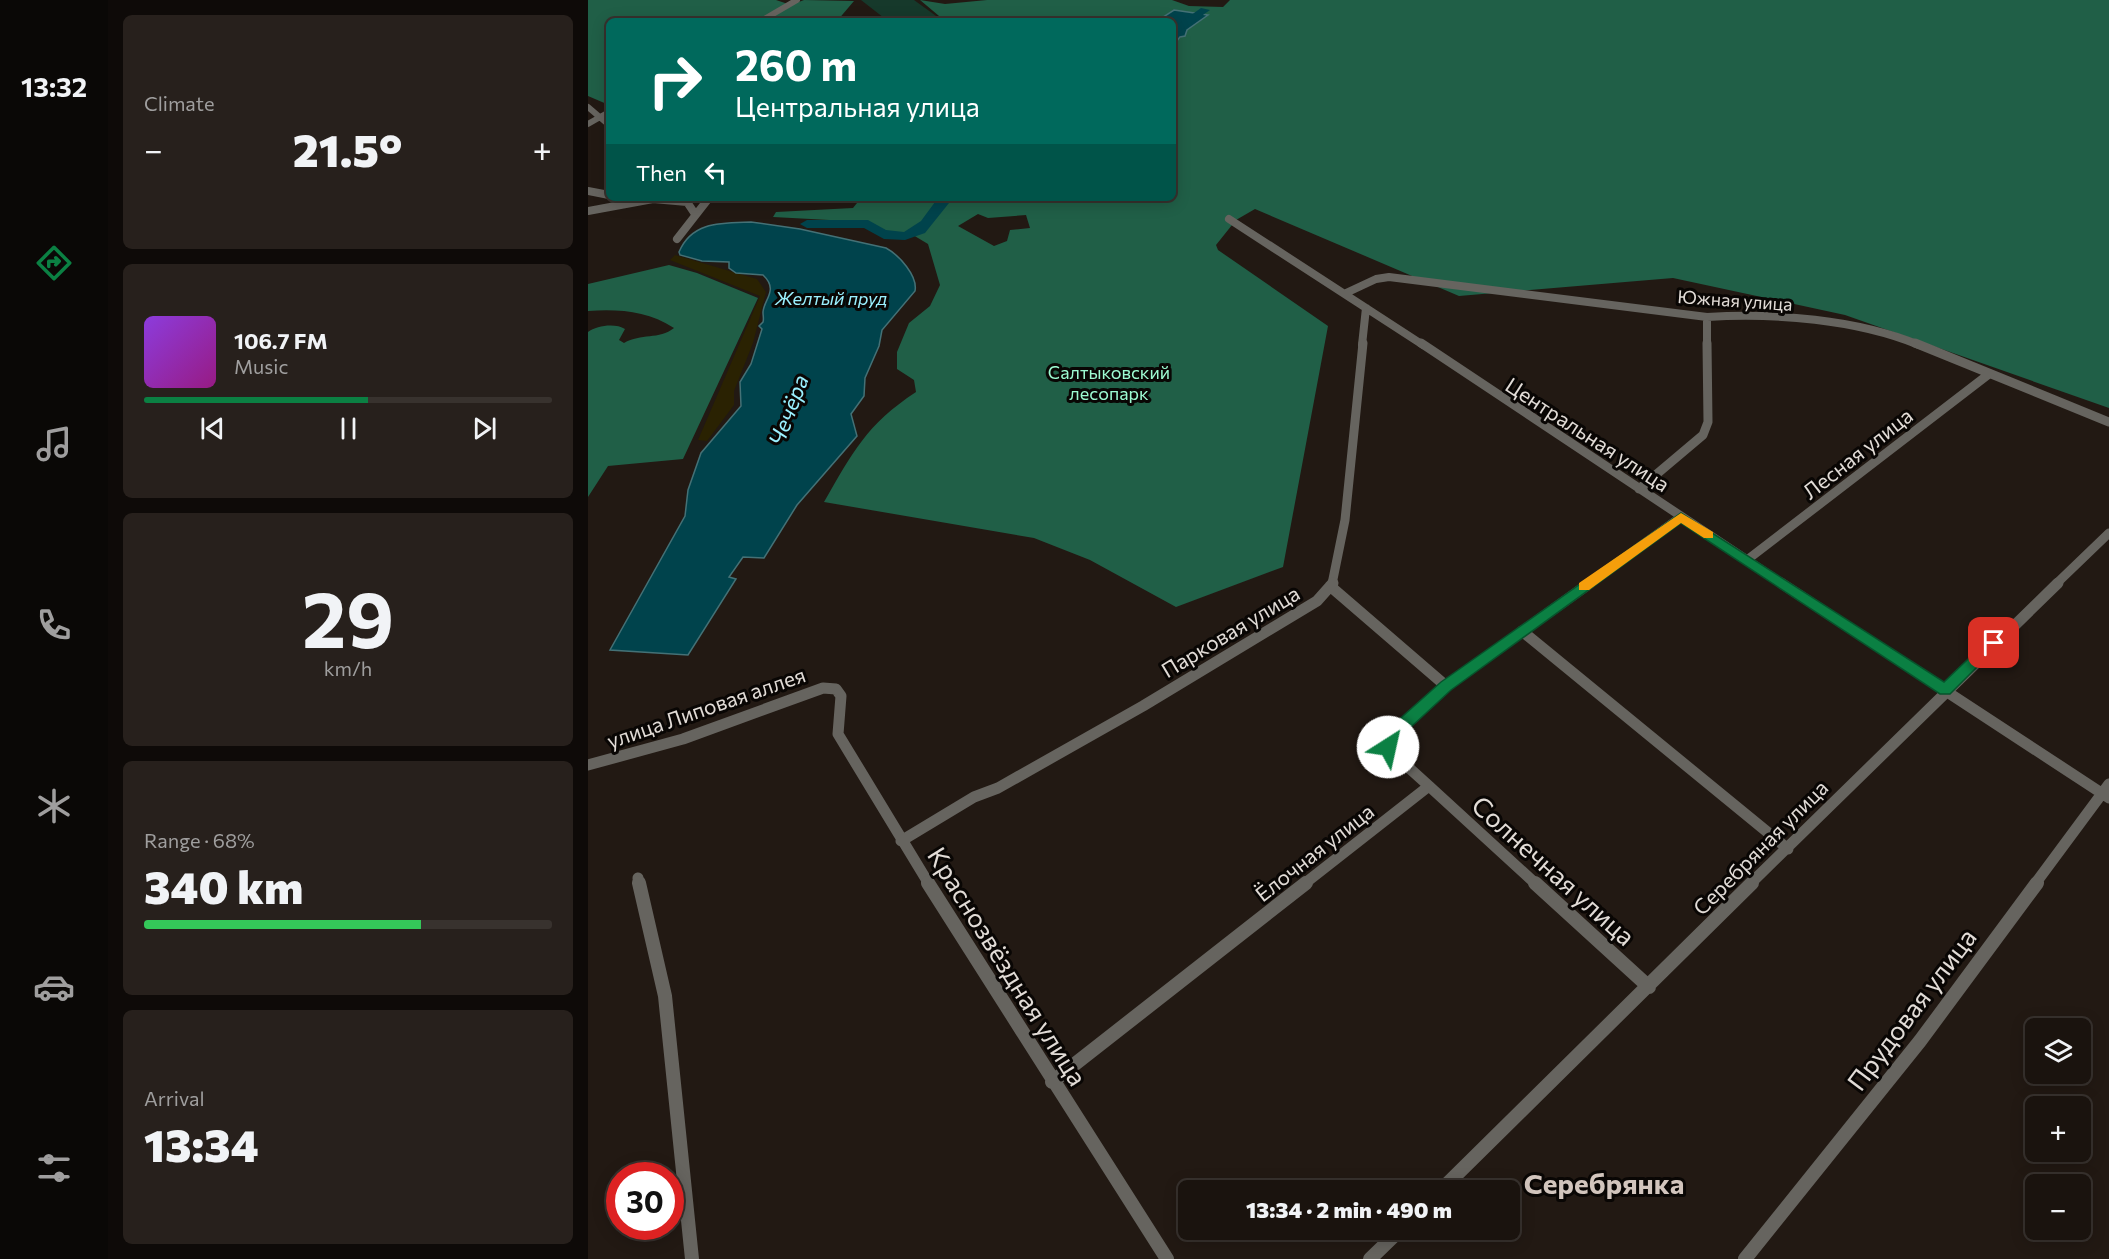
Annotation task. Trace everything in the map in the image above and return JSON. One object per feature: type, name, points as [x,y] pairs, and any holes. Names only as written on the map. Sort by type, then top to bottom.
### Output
[{"type":"street","points":[[766,18],[797,0]]},
{"type":"street","points":[[588,106],[606,122]]},
{"type":"street","points":[[588,124],[606,114]]},
{"type":"street","points":[[588,191],[606,194]]},
{"type":"street","points":[[588,211],[638,201]]},
{"type":"street","points":[[684,201],[695,214]]},
{"type":"street","points":[[677,239],[706,201]]},
{"type":"street","name":"Центральная улица","points":[[1229,219],[1346,293],[1945,690],[2106,791]]},
{"type":"street","name":"Южная улица","points":[[1346,293],[1376,279],[1389,277],[1707,317],[1758,314],[1864,328],[1903,338],[2109,422]]},
{"type":"street","name":"Парковая улица","points":[[901,841],[974,797],[998,788],[1143,706],[1317,601],[1333,583],[1345,520],[1366,308]]},
{"type":"street","points":[[1639,489],[1703,435],[1708,422],[1707,317]]},
{"type":"street","name":"Лесная улица","points":[[1748,560],[1989,374]]},
{"type":"street","points":[[1429,786],[1388,747],[1390,737],[1446,686],[1681,517]]},
{"type":"street","name":"Серебряная улица","points":[[1451,1180],[1788,849],[1945,690],[2109,533]]},
{"type":"street","points":[[1330,586],[1446,686]]},
{"type":"street","points":[[1522,631],[1788,849]]},
{"type":"street","name":"улица Липовая аллея","points":[[588,765],[683,739],[823,688],[836,689]]},
{"type":"street","name":"Краснозвёздная улица","points":[[836,689],[841,696],[837,722],[838,734],[901,841],[1052,1082],[1167,1259]]},
{"type":"street","name":"Солнечная улица","points":[[1429,786],[1648,987]]},
{"type":"street","name":"Ёлочная улица","points":[[1052,1082],[1429,786]]},
{"type":"street","name":"Прудовая улица","points":[[1745,1259],[1920,1041],[2106,791]]},
{"type":"street","points":[[638,878],[665,996],[692,1259]]},
{"type":"street","points":[[1370,1259],[1390,1240]]},
{"type":"green space","points":[[588,0],[776,0],[791,5],[804,0],[854,1],[840,18],[606,18],[606,104],[588,96]]},
{"type":"green space","points":[[861,0],[914,0],[939,18],[884,18]]},
{"type":"green space","name":"Салтыковский лесопарк","points":[[920,0],[945,4],[987,0],[1172,0],[1189,6],[1223,7],[1230,0],[2109,0],[2109,408],[1845,315],[1673,278],[1459,296],[1255,209],[1236,220],[1216,245],[1218,250],[1328,326],[1283,567],[1176,607],[1090,560],[1034,538],[824,502],[862,441],[885,416],[916,392],[914,380],[897,369],[897,352],[909,323],[930,306],[940,285],[928,244],[913,235],[891,233],[867,222],[773,217],[776,212],[853,208],[859,201],[1176,201],[1176,43],[1187,30],[1207,16],[1174,10],[1162,18],[941,18]],"holes":[[[978,214],[988,218],[1026,215],[1030,228],[1010,230],[1007,241],[994,246],[958,226]]]},
{"type":"green space","points":[[669,265],[697,273],[758,298],[683,459],[608,466],[588,497],[588,332],[606,326],[621,327],[625,329],[619,340],[624,343],[637,338],[662,334],[674,328],[654,318],[633,312],[588,311],[588,284]]},
{"type":"sand","points":[[675,255],[757,279],[766,292],[753,343],[734,391],[734,405],[707,441],[698,440],[760,296],[670,260]]},
{"type":"water","points":[[1174,10],[1208,15],[1187,30],[1185,36],[1180,37],[1176,42],[1176,18],[1162,18]]},
{"type":"water","name":"Желтый пруд","points":[[751,222],[800,229],[886,248],[911,273],[915,291],[882,330],[879,346],[865,378],[864,396],[851,414],[857,436],[797,505],[764,558],[743,557],[729,577],[736,579],[688,655],[610,650],[685,516],[688,490],[701,453],[741,406],[740,382],[751,364],[762,329],[759,326],[763,322],[764,307],[770,290],[768,280],[763,275],[736,273],[729,268],[729,262],[702,261],[680,255],[679,252],[692,234],[700,229],[719,224]]},
{"type":"waterway","name":"Чечёра","points":[[1176,31],[1205,10]]},
{"type":"waterway","name":"Чечёра","points":[[807,224],[868,224],[889,236],[905,236],[920,230],[943,201]]},
{"type":"slow traffic","points":[[1584,587],[1681,517],[1708,535]]},
{"type":"district","name":"Серебрянка","points":[[1604,1183]]},
{"type":"route","points":[[1388,747],[1390,737],[1446,686],[1681,517],[1945,690],[1994,643]]}]
